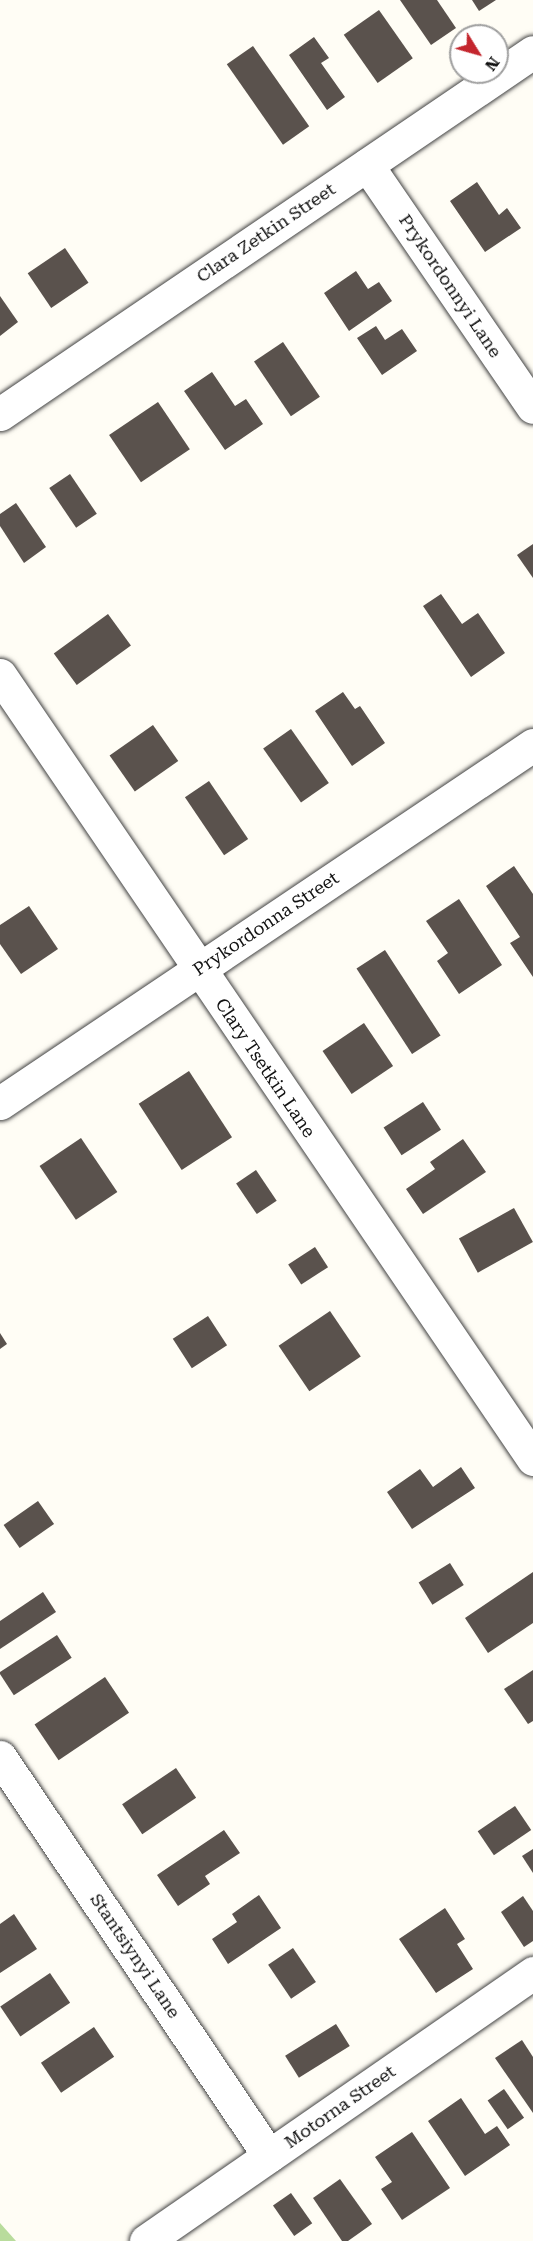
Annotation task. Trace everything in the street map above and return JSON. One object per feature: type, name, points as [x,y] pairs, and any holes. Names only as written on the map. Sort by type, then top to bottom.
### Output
[{"type":"street","name":"Clara Zetkin Street","points":[[0,414],[533,52]]},
{"type":"street","name":"Prykordonnyi Lane","points":[[367,165],[533,407]]},
{"type":"street","name":"Clary Tsetkin Lane","points":[[0,675],[198,970],[533,1460]]},
{"type":"street","name":"Prykordonna Street","points":[[0,1103],[533,745]]},
{"type":"street","name":"Stantsiynyi Lane","points":[[0,1757],[269,2156]]},
{"type":"street","name":"Motorna Street","points":[[146,2241],[533,1972]]},
{"type":"green space","points":[[0,2223],[16,2241],[0,2241]]},
{"type":"building","points":[[400,0],[437,0],[453,24],[449,24],[449,33],[431,45]]},
{"type":"building","points":[[472,0],[496,0],[479,11]]},
{"type":"building","points":[[379,10],[413,58],[378,83],[344,35]]},
{"type":"building","points":[[314,37],[329,58],[321,63],[345,97],[327,110],[289,55]]},
{"type":"building","points":[[253,46],[309,126],[283,145],[227,64]]},
{"type":"building","points":[[477,182],[499,215],[507,208],[521,228],[485,252],[450,201]]},
{"type":"building","points":[[65,248],[88,283],[51,308],[28,273]]},
{"type":"building","points":[[356,271],[368,289],[379,282],[392,301],[349,331],[324,293]]},
{"type":"building","points":[[0,296],[18,322],[0,336]]},
{"type":"building","points":[[376,326],[385,340],[402,329],[417,351],[382,375],[357,338]]},
{"type":"building","points":[[283,342],[320,397],[291,416],[254,362]]},
{"type":"building","points":[[212,372],[235,406],[246,399],[263,424],[225,450],[184,391]]},
{"type":"building","points":[[158,402],[190,449],[141,482],[109,435]]},
{"type":"building","points":[[70,474],[97,514],[76,528],[49,488]]},
{"type":"building","points":[[16,503],[46,547],[24,563],[0,526],[0,514]]},
{"type":"building","points":[[533,544],[533,578],[517,555]]},
{"type":"building","points":[[441,594],[462,624],[478,613],[505,653],[471,677],[423,606]]},
{"type":"building","points":[[108,614],[131,646],[77,685],[54,653]]},
{"type":"building","points":[[343,692],[355,709],[360,706],[385,743],[352,766],[315,711]]},
{"type":"building","points":[[153,725],[178,761],[135,791],[110,755]]},
{"type":"building","points":[[291,729],[329,783],[301,803],[263,749]]},
{"type":"building","points":[[209,781],[248,839],[224,855],[185,797]]},
{"type":"building","points":[[514,866],[533,894],[533,977],[510,943],[520,937],[486,886]]},
{"type":"building","points":[[459,899],[502,965],[459,994],[437,961],[448,953],[426,921]]},
{"type":"building","points":[[29,906],[58,949],[21,974],[0,944],[0,925]]},
{"type":"building","points":[[385,950],[441,1036],[412,1054],[356,969]]},
{"type":"building","points":[[364,1023],[393,1066],[352,1094],[323,1051]]},
{"type":"building","points":[[189,1071],[232,1137],[182,1170],[139,1104]]},
{"type":"building","points":[[423,1102],[441,1130],[402,1155],[384,1128]]},
{"type":"building","points":[[81,1138],[117,1192],[76,1220],[40,1166]]},
{"type":"building","points":[[463,1139],[486,1172],[423,1214],[406,1189],[435,1169],[430,1162]]},
{"type":"building","points":[[256,1170],[277,1201],[257,1214],[236,1183]]},
{"type":"building","points":[[514,1208],[533,1242],[478,1273],[459,1239]]},
{"type":"building","points":[[315,1247],[328,1267],[301,1285],[288,1264]]},
{"type":"building","points":[[330,1311],[361,1357],[309,1391],[279,1346]]},
{"type":"building","points":[[208,1316],[227,1345],[192,1368],[173,1339]]},
{"type":"building","points":[[0,1333],[7,1344],[0,1349]]},
{"type":"building","points":[[461,1467],[475,1488],[412,1529],[387,1492],[420,1469],[433,1487]]},
{"type":"building","points":[[38,1501],[54,1524],[20,1548],[4,1525]]},
{"type":"building","points":[[450,1563],[464,1585],[432,1605],[419,1583]]},
{"type":"building","points":[[533,1572],[533,1623],[488,1653],[465,1618]]},
{"type":"building","points":[[43,1592],[56,1612],[0,1649],[0,1621]]},
{"type":"building","points":[[57,1635],[72,1658],[14,1695],[0,1672]]},
{"type":"building","points":[[533,1670],[533,1721],[528,1724],[504,1689]]},
{"type":"building","points":[[105,1677],[129,1713],[59,1760],[35,1725]]},
{"type":"building","points":[[176,1768],[196,1798],[142,1834],[122,1804]]},
{"type":"building","points":[[515,1806],[531,1830],[494,1855],[478,1831]]},
{"type":"building","points":[[224,1830],[240,1853],[205,1876],[210,1884],[178,1906],[157,1875]]},
{"type":"building","points":[[533,1849],[533,1873],[522,1856]]},
{"type":"building","points":[[259,1895],[281,1928],[228,1964],[212,1939],[237,1922],[232,1914]]},
{"type":"building","points":[[523,1896],[533,1911],[533,1941],[524,1947],[501,1912]]},
{"type":"building","points":[[445,1908],[465,1939],[457,1944],[473,1969],[436,1993],[399,1939]]},
{"type":"building","points":[[14,1914],[37,1949],[0,1973],[0,1924]]},
{"type":"building","points":[[293,1948],[316,1982],[291,1999],[268,1965]]},
{"type":"building","points":[[50,1973],[70,2003],[20,2036],[0,2007]]},
{"type":"building","points":[[336,2024],[350,2046],[299,2078],[285,2056]]},
{"type":"building","points":[[94,2027],[114,2057],[61,2093],[41,2063]]},
{"type":"building","points":[[522,2040],[533,2057],[533,2113],[495,2058]]},
{"type":"building","points":[[504,2089],[524,2118],[508,2129],[488,2100]]},
{"type":"building","points":[[461,2098],[485,2134],[497,2126],[510,2145],[465,2176],[428,2121]]},
{"type":"building","points":[[412,2132],[450,2188],[402,2220],[381,2189],[392,2182],[375,2157]]},
{"type":"building","points":[[340,2179],[372,2224],[348,2241],[342,2241],[313,2198]]},
{"type":"building","points":[[291,2193],[312,2223],[294,2236],[273,2206]]}]
